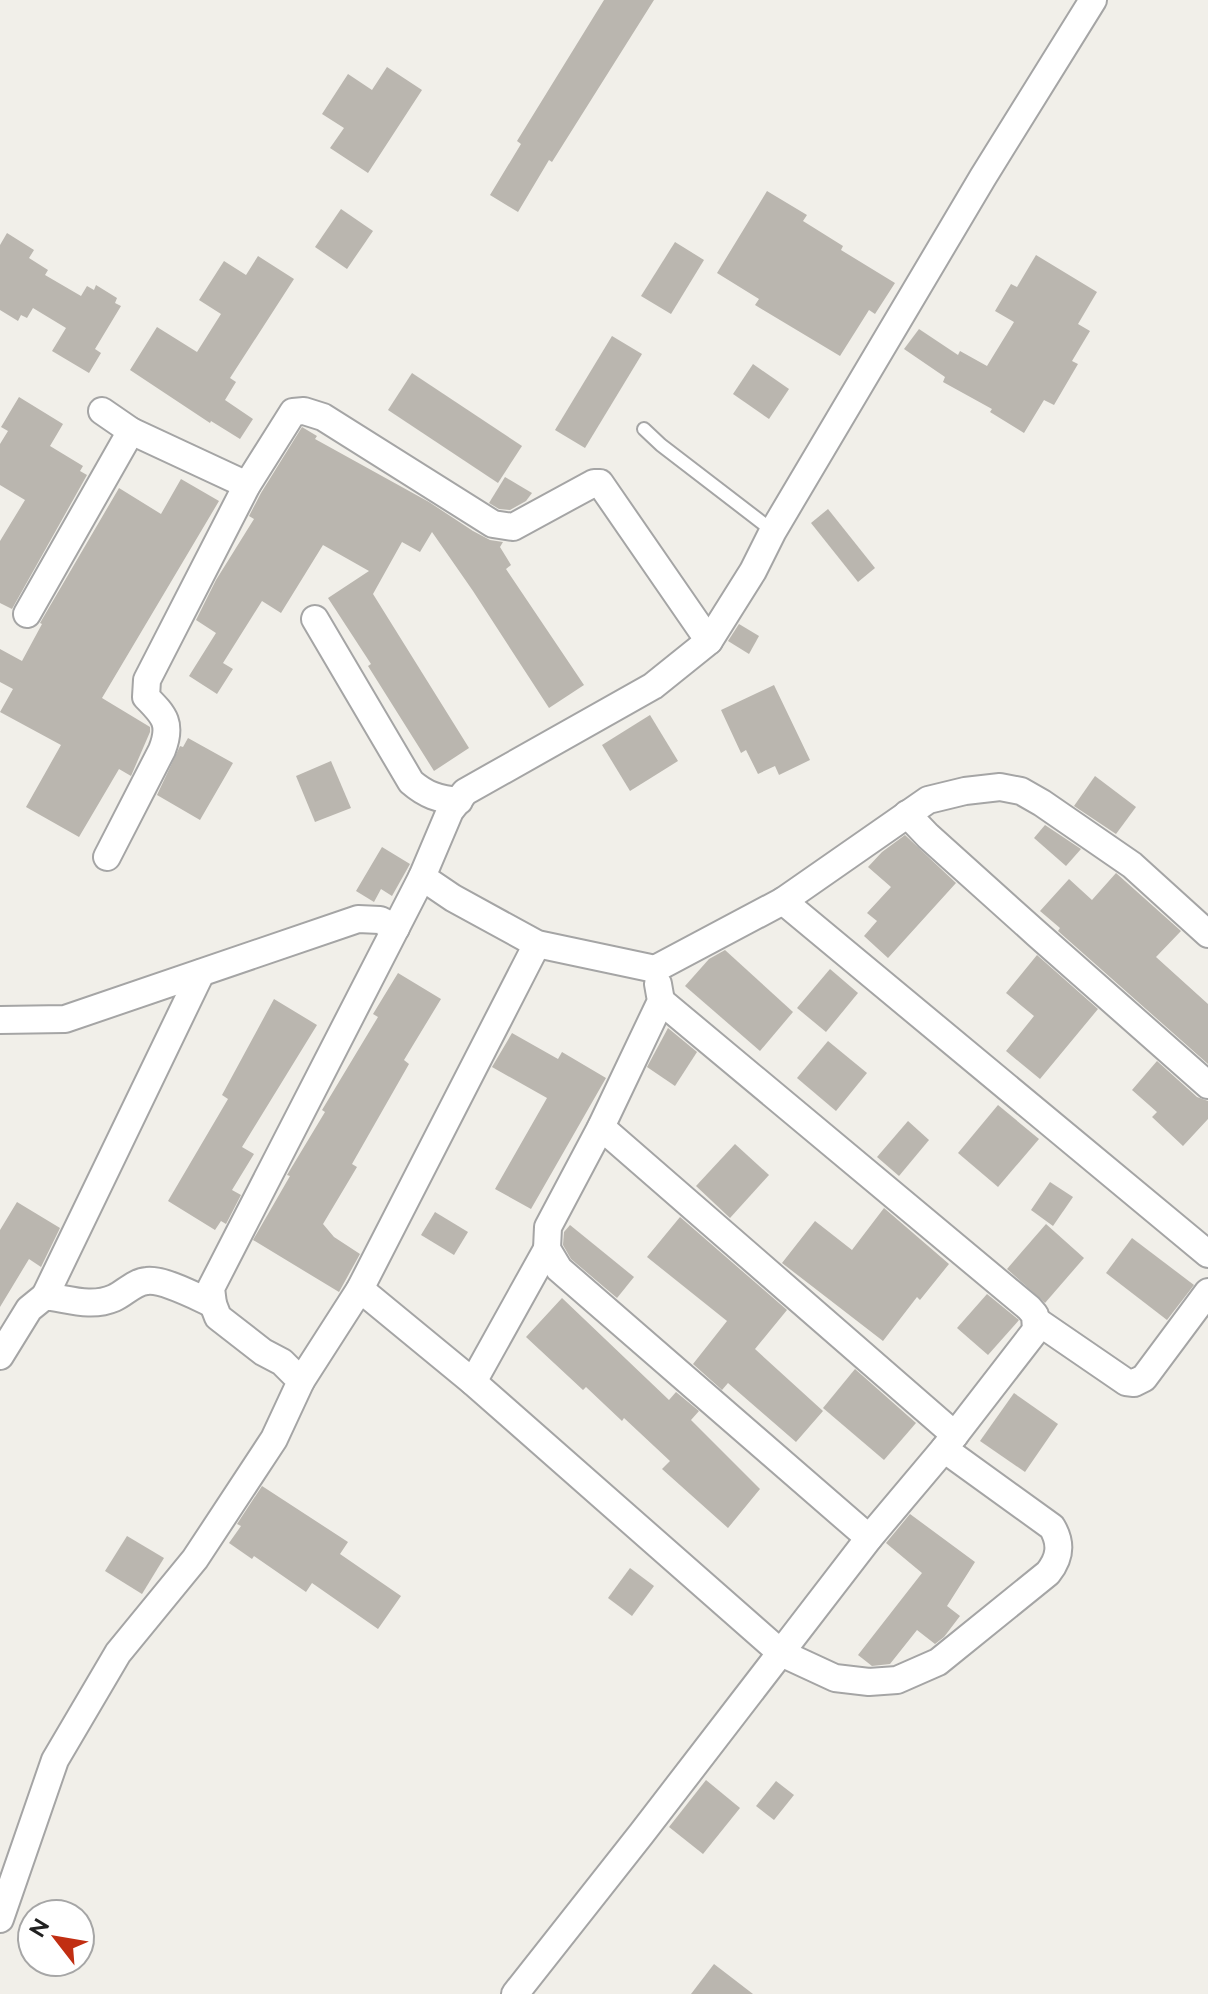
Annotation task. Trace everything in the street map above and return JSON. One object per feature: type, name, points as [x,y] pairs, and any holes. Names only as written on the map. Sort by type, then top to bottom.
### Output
[{"type":"street","points":[[301,1381],[282,1362],[263,1352],[218,1317],[211,1288],[422,877],[455,806],[465,792],[653,686],[709,641],[983,177],[1093,0]]},
{"type":"street","points":[[102,411],[131,431],[247,485]]},
{"type":"street","points":[[107,857],[169,733],[162,713],[146,697],[147,680],[247,485],[293,412],[304,411],[323,417],[493,524],[513,527],[594,483],[600,483],[709,641]]},
{"type":"street","points":[[27,614],[131,431]]},
{"type":"street","points":[[315,619],[411,782],[425,794],[455,806]]},
{"type":"street","points":[[422,877],[453,898],[537,944],[655,969],[783,901],[928,800],[1000,787],[1021,791],[1132,865],[1208,934]]},
{"type":"street","points":[[907,814],[1208,1085]]},
{"type":"street","points":[[783,901],[1208,1254]]},
{"type":"street","points":[[3,1017],[65,1019],[358,919],[380,920],[396,928]]},
{"type":"street","points":[[0,1919],[55,1760],[118,1653],[195,1559],[266,1451],[301,1381],[360,1289],[537,944]]},
{"type":"street","points":[[473,1382],[547,1249],[548,1227],[601,1127],[661,1001],[655,969]]},
{"type":"street","points":[[0,1356],[29,1309],[45,1296],[201,973]]},
{"type":"street","points":[[661,1001],[1029,1308],[1037,1321],[1126,1382],[1134,1383],[1144,1378],[1208,1292]]},
{"type":"street","points":[[360,1289],[473,1382],[781,1653],[835,1678],[869,1682],[897,1680],[938,1662],[1048,1573],[1056,1562],[1059,1550],[1052,1527],[949,1442],[601,1127]]},
{"type":"street","points":[[547,1249],[559,1269],[869,1538]]},
{"type":"street","points":[[45,1296],[92,1304],[114,1298],[150,1280],[213,1304]]},
{"type":"street","points":[[515,1994],[869,1538],[1032,1337],[1037,1321]]},
{"type":"lane","points":[[644,429],[773,531]]},
{"type":"building","points":[[604,0],[654,0],[518,212],[490,195],[521,144],[517,141]]},
{"type":"building","points":[[387,67],[422,90],[368,173],[330,148],[344,128],[322,114],[348,74],[372,90]]},
{"type":"building","points":[[767,191],[807,215],[803,221],[843,246],[841,250],[895,283],[875,314],[869,310],[840,356],[755,305],[759,299],[717,273]]},
{"type":"building","points":[[341,209],[373,231],[347,269],[315,247]]},
{"type":"building","points":[[7,233],[34,250],[29,258],[48,270],[45,275],[81,296],[87,286],[94,290],[96,285],[117,298],[115,303],[121,306],[95,349],[101,353],[89,373],[52,351],[66,328],[33,308],[27,318],[21,315],[18,321],[0,310],[0,245]]},
{"type":"building","points":[[675,242],[704,260],[671,314],[641,296]]},
{"type":"building","points":[[1036,255],[1097,292],[1078,324],[1090,331],[1072,361],[1078,364],[1054,405],[1044,400],[1024,433],[990,412],[992,409],[943,382],[945,377],[904,349],[919,329],[958,355],[960,351],[987,366],[1014,322],[995,311],[1011,284],[1017,287]]},
{"type":"building","points":[[258,256],[294,279],[230,378],[236,382],[225,400],[253,419],[240,439],[130,370],[157,327],[197,352],[221,314],[199,300],[224,261],[246,275]]},
{"type":"building","points":[[612,336],[642,354],[585,448],[555,430]]},
{"type":"building","points":[[753,364],[789,389],[769,419],[733,394]]},
{"type":"building","points":[[412,373],[522,446],[498,483],[388,410]]},
{"type":"building","points":[[19,397],[63,424],[50,446],[83,466],[80,471],[87,475],[12,609],[0,603],[0,541],[25,500],[0,485],[0,444],[8,431],[1,427]]},
{"type":"building","points":[[302,427],[317,436],[315,439],[429,502],[473,531],[490,540],[503,542],[500,547],[511,565],[506,569],[584,685],[549,708],[432,532],[420,552],[402,542],[373,594],[469,748],[434,771],[328,598],[369,571],[323,545],[281,613],[262,601],[223,663],[233,669],[217,694],[189,676],[216,633],[196,620],[216,580],[254,519],[249,516],[261,493]]},
{"type":"building","points":[[505,477],[532,493],[526,501],[510,510],[499,509],[489,503]]},
{"type":"building","points":[[181,479],[219,501],[102,698],[150,727],[150,732],[131,776],[119,769],[79,837],[26,807],[61,745],[0,712],[13,689],[0,682],[0,649],[22,661],[40,623],[119,488],[161,514]]},
{"type":"building","points":[[828,509],[875,568],[858,582],[811,523]]},
{"type":"building","points":[[739,624],[759,636],[749,654],[728,641]]},
{"type":"building","points":[[774,685],[810,760],[779,775],[775,766],[758,774],[746,750],[741,753],[721,710]]},
{"type":"building","points":[[650,715],[678,761],[630,791],[602,745]]},
{"type":"building","points":[[188,738],[233,763],[200,820],[157,795],[180,746],[183,747]]},
{"type":"building","points":[[331,761],[351,808],[315,822],[296,776]]},
{"type":"building","points":[[1095,776],[1136,807],[1116,834],[1074,806]]},
{"type":"building","points":[[1045,825],[1081,849],[1066,866],[1034,838]]},
{"type":"building","points":[[905,835],[956,883],[888,958],[864,936],[877,921],[867,913],[891,887],[868,867]]},
{"type":"building","points":[[382,847],[410,864],[392,896],[381,889],[374,902],[356,891]]},
{"type":"building","points":[[1116,873],[1181,931],[1156,957],[1208,1004],[1208,1064],[1058,931],[1060,928],[1040,911],[1069,879],[1092,900]]},
{"type":"building","points":[[725,950],[793,1012],[760,1051],[685,986],[709,959]]},
{"type":"building","points":[[1037,955],[1098,1009],[1040,1079],[1006,1051],[1034,1016],[1006,993]]},
{"type":"building","points":[[830,969],[858,993],[826,1032],[797,1008]]},
{"type":"building","points":[[398,973],[441,999],[404,1060],[409,1064],[352,1164],[357,1167],[323,1224],[334,1237],[360,1254],[339,1292],[253,1240],[325,1112],[322,1110],[378,1017],[373,1014]]},
{"type":"building","points":[[274,999],[317,1025],[242,1147],[254,1154],[232,1190],[241,1195],[226,1224],[221,1221],[215,1230],[168,1201],[228,1099],[222,1095]]},
{"type":"building","points":[[668,1028],[697,1052],[675,1086],[647,1067]]},
{"type":"building","points":[[512,1033],[558,1059],[562,1052],[606,1078],[531,1209],[495,1189],[547,1098],[492,1067]]},
{"type":"building","points":[[828,1041],[867,1073],[836,1111],[797,1078]]},
{"type":"building","points":[[1157,1061],[1197,1097],[1208,1101],[1208,1119],[1183,1146],[1152,1117],[1157,1112],[1132,1090]]},
{"type":"building","points":[[998,1105],[1039,1139],[998,1187],[958,1153]]},
{"type":"building","points":[[908,1121],[929,1140],[899,1176],[877,1157]]},
{"type":"building","points":[[735,1144],[769,1175],[730,1218],[696,1186]]},
{"type":"building","points":[[1050,1182],[1073,1197],[1053,1226],[1031,1210]]},
{"type":"building","points":[[17,1202],[60,1228],[41,1267],[29,1259],[0,1307],[0,1230]]},
{"type":"building","points":[[884,1208],[949,1264],[920,1300],[917,1297],[883,1341],[782,1263],[815,1221],[852,1250]]},
{"type":"building","points":[[435,1212],[468,1232],[454,1255],[421,1235]]},
{"type":"building","points":[[680,1217],[787,1310],[755,1349],[823,1411],[796,1442],[728,1383],[722,1390],[693,1364],[727,1321],[647,1257]]},
{"type":"building","points":[[1046,1224],[1084,1258],[1045,1303],[1007,1269]]},
{"type":"building","points":[[570,1225],[634,1277],[617,1298],[571,1259],[563,1245],[564,1232]]},
{"type":"building","points":[[1132,1238],[1194,1285],[1167,1320],[1106,1273]]},
{"type":"building","points":[[987,1294],[1019,1320],[988,1355],[957,1328]]},
{"type":"building","points":[[562,1298],[669,1400],[676,1392],[699,1411],[691,1420],[760,1489],[728,1528],[662,1469],[670,1461],[624,1418],[622,1421],[586,1387],[583,1390],[526,1337]]},
{"type":"building","points":[[855,1369],[916,1423],[884,1460],[823,1408]]},
{"type":"building","points":[[1014,1393],[1058,1424],[1025,1472],[980,1441]]},
{"type":"building","points":[[262,1486],[348,1542],[340,1554],[401,1596],[378,1629],[312,1583],[306,1592],[254,1556],[252,1559],[229,1543],[241,1526],[237,1524]]},
{"type":"building","points":[[910,1514],[975,1562],[947,1606],[960,1616],[944,1637],[935,1644],[917,1630],[890,1664],[872,1666],[858,1655],[922,1573],[886,1543]]},
{"type":"building","points":[[127,1536],[164,1558],[142,1594],[105,1571]]},
{"type":"building","points":[[630,1568],[654,1586],[632,1616],[608,1598]]},
{"type":"building","points":[[706,1780],[740,1808],[703,1854],[669,1827]]},
{"type":"building","points":[[776,1781],[794,1795],[774,1820],[756,1806]]},
{"type":"building","points":[[714,1964],[753,1994],[691,1994]]}]
